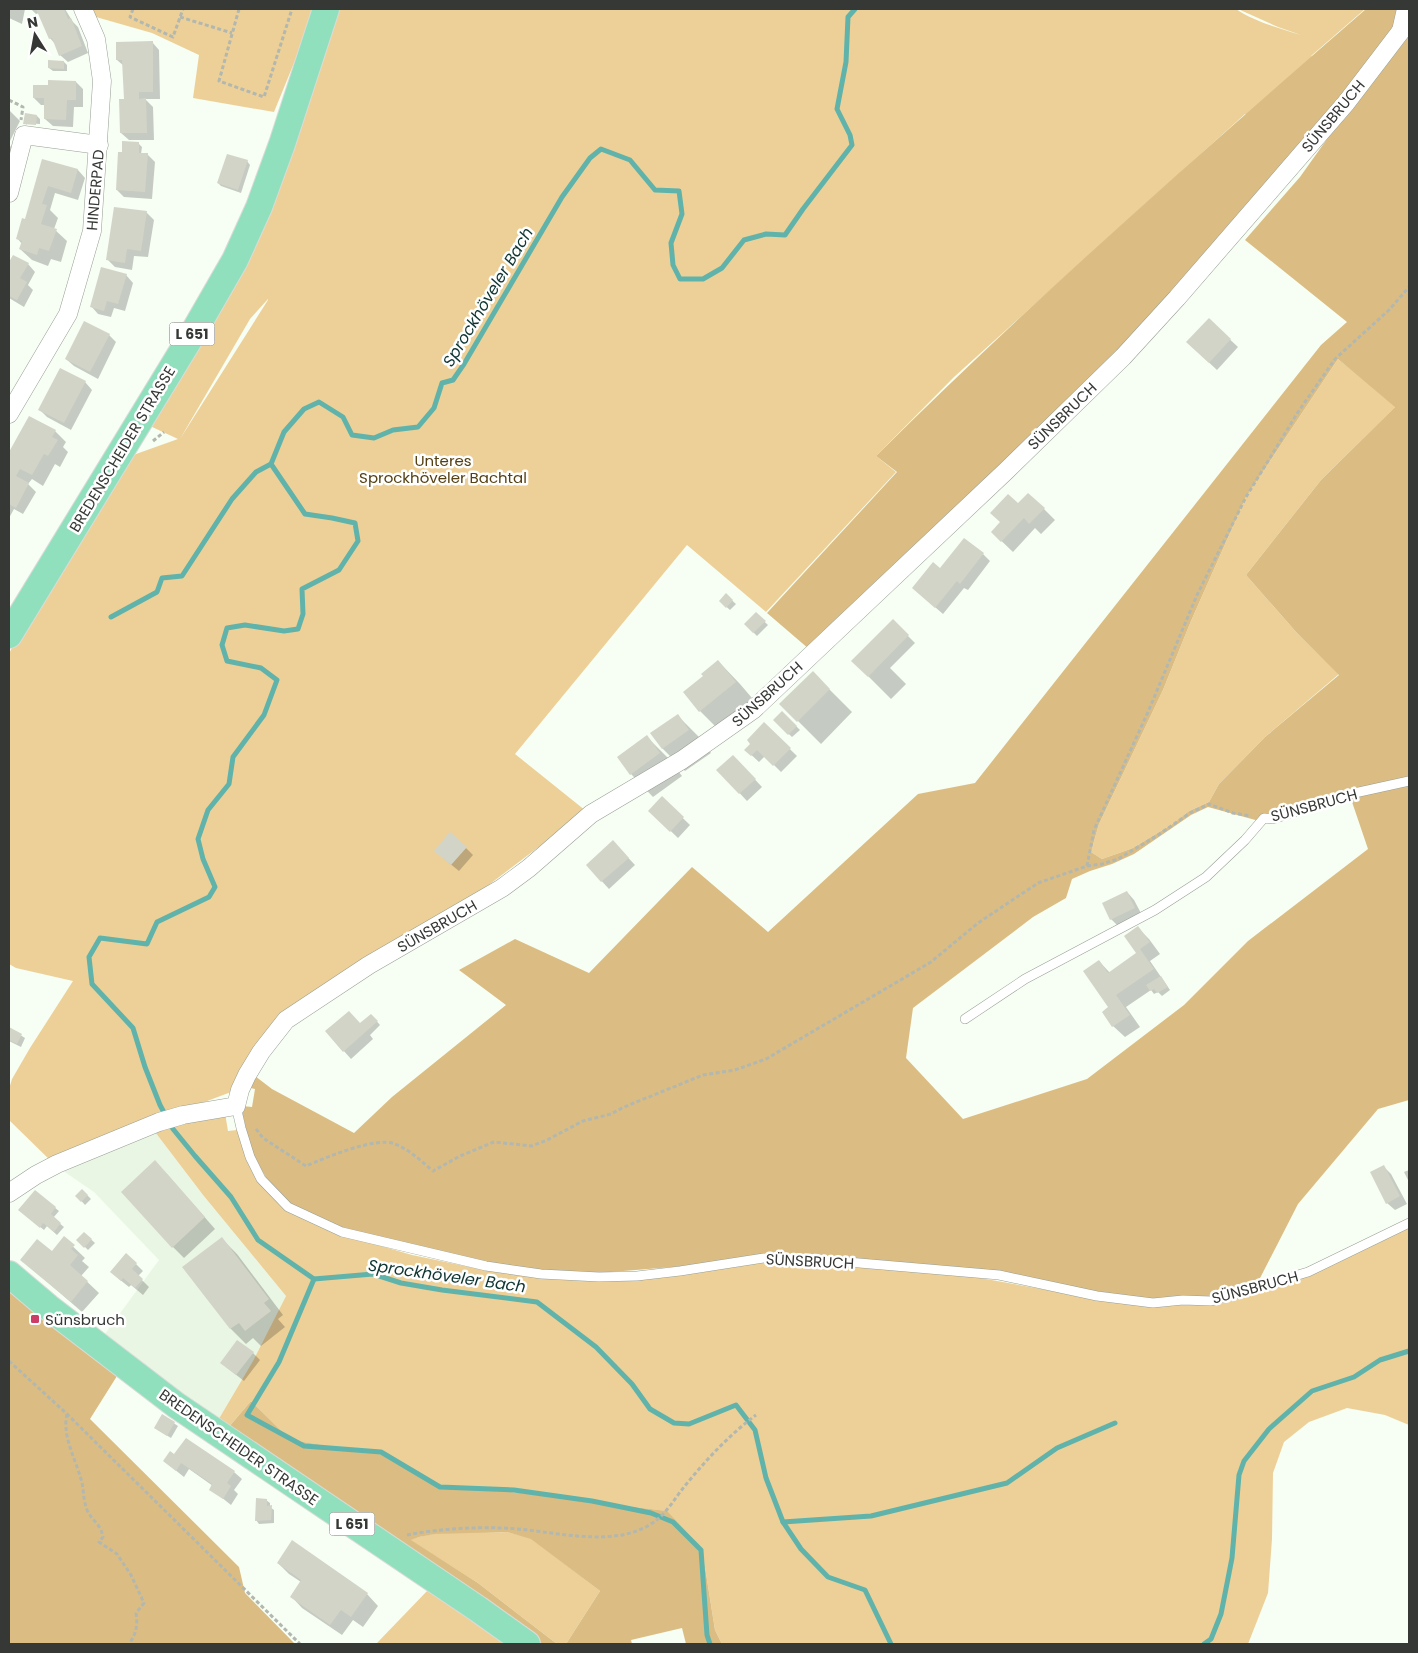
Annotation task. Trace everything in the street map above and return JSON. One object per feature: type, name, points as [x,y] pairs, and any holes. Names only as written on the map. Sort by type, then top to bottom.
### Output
[{"type":"main road","name":"BREDENSCHEIDER STRASSE","points":[[9,635],[198,325],[248,233],[282,144],[326,9]]},
{"type":"main road","name":"BREDENSCHEIDER STRASSE","points":[[9,1274],[176,1405],[527,1644]]},
{"type":"street","name":"HINDERPAD","points":[[9,414],[68,314],[92,231],[102,82],[99,52],[92,25],[83,9]]},
{"type":"street","points":[[1405,27],[1406,9]]},
{"type":"street","name":"SÜNSBRUCH","points":[[236,1107],[240,1090],[247,1075],[261,1052],[286,1020],[369,965],[502,888],[529,868],[591,814],[682,760],[753,710],[1006,471],[1123,357],[1177,298],[1346,103],[1405,27]]},
{"type":"street","points":[[9,193],[24,135],[99,145]]},
{"type":"street","points":[[9,1193],[57,1164],[159,1122],[183,1115],[236,1107]]},
{"type":"lane","name":"SÜNSBRUCH","points":[[1264,818],[1273,819],[1350,794],[1409,781]]},
{"type":"lane","points":[[965,1020],[1025,979],[1138,920],[1206,877],[1264,818]]},
{"type":"lane","name":"SÜNSBRUCH","points":[[236,1107],[250,1157],[261,1179],[288,1207],[342,1232],[486,1266],[541,1274],[599,1277],[637,1276],[764,1258],[801,1258],[999,1275],[1097,1296],[1153,1303],[1183,1300],[1211,1301],[1308,1272],[1409,1223]]},
{"type":"path","points":[[133,9],[130,17],[173,37],[183,9]]},
{"type":"path","points":[[239,9],[218,81],[264,97],[292,9]]},
{"type":"path","points":[[180,17],[232,33]]},
{"type":"path","points":[[9,100],[23,107]]},
{"type":"path","points":[[1087,866],[1094,830],[1148,712],[1197,595],[1246,497],[1298,412],[1334,359],[1389,310],[1409,287]]},
{"type":"path","name":"SÜNSBRUCH","points":[[236,1107],[263,1138],[306,1166],[335,1154],[381,1142],[394,1143],[414,1154],[433,1171],[460,1156],[494,1142],[532,1146],[583,1122],[611,1114],[703,1075],[735,1070],[766,1059],[931,962],[978,923],[1038,884],[1087,866],[1109,862],[1126,855],[1190,813],[1208,804],[1233,813],[1264,818]]},
{"type":"path","points":[[9,1362],[67,1414],[300,1644]]},
{"type":"path","points":[[67,1414],[64,1424],[66,1434],[82,1481],[88,1512],[102,1529],[103,1537],[99,1542],[117,1554],[131,1575],[144,1603],[136,1613],[137,1625],[134,1636],[129,1644]]},
{"type":"path","points":[[380,1544],[419,1533],[463,1529],[502,1528],[608,1537],[638,1532],[656,1521],[685,1485],[740,1426],[756,1415]]},
{"type":"shaded area","points":[[1366,9],[1403,9],[1398,30],[1180,293],[809,649],[767,613],[897,472],[876,456],[1056,284]]},
{"type":"shaded area","points":[[1404,31],[1409,35],[1409,1100],[1378,1109],[1298,1204],[1257,1284],[1211,1298],[1155,1299],[822,1255],[598,1273],[541,1270],[487,1262],[345,1229],[289,1204],[267,1179],[251,1152],[242,1106],[252,1107],[255,1089],[246,1087],[251,1073],[272,1089],[354,1133],[392,1097],[506,1005],[459,970],[515,939],[589,973],[692,867],[768,932],[918,794],[975,783],[1321,345],[1347,322],[1245,240],[1300,177]],"holes":[[[1338,359],[1395,407],[1321,480],[1246,575],[1296,632],[1339,675],[1265,737],[1219,784],[1209,802],[1189,811],[1174,823],[1133,848],[1102,859],[1091,852],[1099,824],[1163,690],[1191,621],[1246,497]],[[1350,796],[1368,849],[1248,941],[1184,1005],[1087,1079],[963,1119],[906,1058],[913,1008],[1033,917],[1066,898],[1072,879],[1134,854],[1191,815],[1208,807],[1259,821]]]},
{"type":"shaded area","points":[[152,1128],[202,1194],[286,1296],[253,1361],[217,1422],[102,1338],[159,1260],[94,1192],[59,1168]]},
{"type":"shaded area","points":[[9,1285],[117,1376],[90,1419],[239,1567],[245,1593],[295,1644],[9,1644]]},
{"type":"shaded area","points":[[251,1401],[290,1440],[378,1453],[434,1485],[521,1493],[667,1511],[702,1548],[715,1630],[722,1644],[686,1644],[682,1628],[631,1640],[632,1644],[566,1644],[600,1591],[531,1539],[507,1532],[435,1534],[411,1540],[478,1583],[557,1644],[539,1644],[479,1594],[228,1428]]},
{"type":"green space","points":[[91,9],[316,9],[274,112],[193,98],[199,55],[152,33],[96,17]]},
{"type":"green space","name":"Unteres Sprockhöveler Bachtal","points":[[334,9],[1236,9],[1259,21],[1301,35],[1238,9],[1365,9],[1311,56],[1338,85],[1247,115],[1245,114],[954,377],[876,456],[896,472],[766,612],[687,545],[515,754],[586,811],[457,909],[326,988],[231,1092],[141,1126],[54,1164],[9,1120],[9,1089],[12,1079],[73,981],[16,968],[9,964],[9,654],[21,628],[130,458],[136,454],[178,439],[150,426]],"holes":[[[268,300],[180,439],[250,319]]]},
{"type":"green space","points":[[1338,359],[1396,406],[1321,480],[1246,575],[1296,632],[1339,674],[1265,737],[1219,784],[1209,802],[1189,811],[1174,823],[1133,848],[1102,859],[1091,852],[1099,824],[1163,690],[1191,621],[1246,497]]},
{"type":"green space","points":[[225,1113],[228,1131],[237,1130],[246,1159],[264,1189],[287,1210],[340,1234],[412,1255],[484,1270],[544,1278],[601,1281],[640,1279],[749,1263],[823,1262],[969,1276],[1092,1298],[1153,1305],[1212,1304],[1310,1274],[1409,1225],[1409,1425],[1385,1415],[1347,1408],[1309,1422],[1284,1442],[1273,1473],[1272,1539],[1268,1593],[1248,1644],[722,1644],[715,1630],[702,1548],[666,1511],[521,1493],[434,1485],[377,1453],[289,1440],[251,1401],[228,1428],[217,1422],[253,1361],[286,1296],[203,1195],[152,1128]]},
{"type":"green space","points":[[507,1532],[531,1538],[600,1591],[566,1644],[557,1644],[478,1583],[410,1540],[445,1533]]},
{"type":"green space","points":[[429,1589],[514,1644],[376,1644]]},
{"type":"building","points":[[36,9],[64,9],[68,19],[71,18],[82,46],[59,56],[52,38],[49,39]]},
{"type":"building","points":[[153,41],[153,92],[139,92],[139,99],[146,98],[147,133],[120,133],[119,99],[124,99],[122,60],[116,60],[116,42]]},
{"type":"building","points":[[48,60],[64,61],[64,69],[48,68]]},
{"type":"building","points":[[48,80],[76,81],[76,100],[67,100],[66,120],[44,119],[44,98],[33,98],[33,85],[48,85]]},
{"type":"building","points":[[25,113],[37,115],[36,125],[23,124]]},
{"type":"building","points":[[122,141],[139,142],[139,153],[148,153],[145,192],[116,190],[118,152],[122,152]]},
{"type":"building","points":[[227,154],[248,160],[238,190],[217,183]]},
{"type":"building","points":[[42,159],[78,169],[71,193],[48,186],[42,204],[47,205],[41,224],[57,229],[49,251],[39,248],[37,255],[19,249],[22,241],[16,239],[22,218],[25,219]]},
{"type":"building","points":[[114,207],[147,211],[141,251],[127,249],[125,263],[106,260]]},
{"type":"building","points":[[13,255],[29,263],[20,278],[27,282],[17,300],[9,296],[9,262]]},
{"type":"building","points":[[101,267],[127,274],[118,304],[107,301],[104,311],[90,307]]},
{"type":"building","points":[[1209,318],[1231,339],[1209,363],[1186,342]]},
{"type":"building","points":[[84,321],[110,334],[90,372],[65,359]]},
{"type":"building","points":[[60,368],[86,381],[64,423],[38,410]]},
{"type":"building","points":[[29,416],[56,430],[52,437],[58,440],[48,456],[44,454],[32,475],[20,469],[16,476],[29,483],[16,508],[9,504],[9,452]]},
{"type":"building","points":[[1028,493],[1045,508],[1029,524],[1024,518],[1001,542],[991,532],[1000,522],[990,513],[1008,494],[1018,503]]},
{"type":"building","points":[[964,538],[984,553],[960,584],[957,581],[935,608],[912,588],[933,562],[940,568]]},
{"type":"building","points":[[726,593],[733,600],[726,608],[719,601]]},
{"type":"building","points":[[756,612],[766,621],[753,633],[744,624]]},
{"type":"building","points":[[893,619],[909,635],[868,677],[851,661]]},
{"type":"building","points":[[718,660],[736,682],[699,712],[683,692],[703,676],[701,674]]},
{"type":"building","points":[[813,671],[830,689],[797,722],[779,704]]},
{"type":"building","points":[[782,711],[797,726],[788,735],[773,720]]},
{"type":"building","points":[[678,714],[689,730],[662,749],[650,733]]},
{"type":"building","points":[[764,722],[791,748],[773,766],[757,750],[751,756],[744,750],[750,744],[747,740]]},
{"type":"building","points":[[647,735],[660,753],[630,775],[617,757]]},
{"type":"building","points":[[733,755],[756,779],[739,794],[716,770]]},
{"type":"building","points":[[662,796],[684,817],[670,832],[648,811]]},
{"type":"building","points":[[450,832],[467,847],[451,865],[434,851]]},
{"type":"building","points":[[613,840],[629,858],[601,882],[586,865]]},
{"type":"building","points":[[1127,891],[1135,908],[1110,920],[1102,903]]},
{"type":"building","points":[[1138,926],[1150,942],[1140,949],[1154,969],[1116,995],[1130,1015],[1112,1027],[1102,1012],[1108,1007],[1083,971],[1099,960],[1108,973],[1136,953],[1124,936]]},
{"type":"building","points":[[1161,976],[1168,987],[1157,993],[1154,989],[1150,991],[1146,985]]},
{"type":"building","points":[[349,1011],[360,1023],[371,1014],[378,1021],[343,1052],[325,1031]]},
{"type":"building","points":[[9,1027],[22,1034],[17,1044],[9,1040]]},
{"type":"building","points":[[155,1160],[205,1217],[172,1248],[121,1192]]},
{"type":"building","points":[[1384,1165],[1400,1196],[1386,1204],[1370,1172]]},
{"type":"building","points":[[82,1189],[88,1195],[81,1202],[75,1196]]},
{"type":"building","points":[[35,1190],[56,1207],[51,1214],[61,1223],[54,1232],[43,1223],[40,1228],[18,1210]]},
{"type":"building","points":[[84,1232],[92,1239],[84,1248],[76,1240]]},
{"type":"building","points":[[64,1236],[75,1245],[71,1249],[78,1255],[70,1265],[88,1281],[71,1302],[20,1260],[37,1239],[52,1251]]},
{"type":"building","points":[[222,1237],[269,1299],[264,1303],[271,1311],[245,1331],[239,1323],[230,1329],[182,1267]]},
{"type":"building","points":[[126,1253],[137,1263],[132,1269],[143,1279],[135,1288],[123,1278],[121,1281],[110,1272]]},
{"type":"building","points":[[237,1340],[254,1352],[236,1375],[220,1363]]},
{"type":"building","points":[[162,1414],[175,1422],[167,1436],[154,1428]]},
{"type":"building","points":[[186,1438],[235,1471],[227,1483],[231,1486],[223,1499],[209,1490],[212,1484],[181,1463],[176,1471],[163,1461],[170,1451],[174,1454]]},
{"type":"building","points":[[256,1498],[267,1499],[267,1506],[272,1505],[271,1520],[255,1521]]},
{"type":"building","points":[[292,1540],[368,1593],[351,1617],[341,1610],[330,1625],[290,1597],[301,1580],[277,1563]]},
{"type":"waterway","name":"Sprockhöveler Bach","points":[[855,9],[848,17],[846,62],[837,109],[850,135],[852,145],[785,235],[766,234],[744,240],[722,268],[703,279],[680,279],[673,265],[671,243],[682,214],[679,191],[655,190],[630,160],[601,149],[590,158],[562,197],[464,364],[453,380],[442,383],[434,408],[418,427],[393,430],[374,438],[352,435],[343,417],[319,402],[304,409],[284,432],[271,464],[305,514],[355,523],[358,541],[339,570],[302,589],[303,614],[298,629],[284,631],[245,625],[227,628],[222,645],[227,661],[261,668],[277,680],[264,715],[233,757],[229,784],[208,810],[198,839],[203,859],[215,887],[209,897],[157,922],[147,944],[100,938],[89,957],[92,984],[133,1028],[145,1067],[160,1105],[173,1129],[231,1197],[258,1240],[314,1279],[373,1274],[401,1283],[537,1302],[596,1347],[632,1384],[650,1409],[674,1423],[689,1424],[736,1405],[755,1430],[766,1478],[783,1522],[801,1549],[828,1577],[865,1590],[891,1644]]},
{"type":"waterway","points":[[111,617],[157,592],[162,578],[182,576],[232,499],[256,472],[271,464]]},
{"type":"waterway","name":"Sprockhöveler Bach","points":[[314,1279],[279,1362],[247,1415],[304,1446],[381,1452],[440,1487],[514,1490],[592,1501],[651,1513],[673,1522],[701,1550],[707,1635],[710,1644]]},
{"type":"waterway","points":[[1204,1644],[1211,1639],[1221,1614],[1232,1558],[1239,1475],[1244,1461],[1269,1429],[1312,1391],[1354,1377],[1380,1360],[1409,1351]]},
{"type":"waterway","points":[[783,1522],[871,1516],[1007,1483],[1057,1448],[1115,1423]]},
{"type":"place","name":"Sünsbruch","points":[[35,1319]]}]
